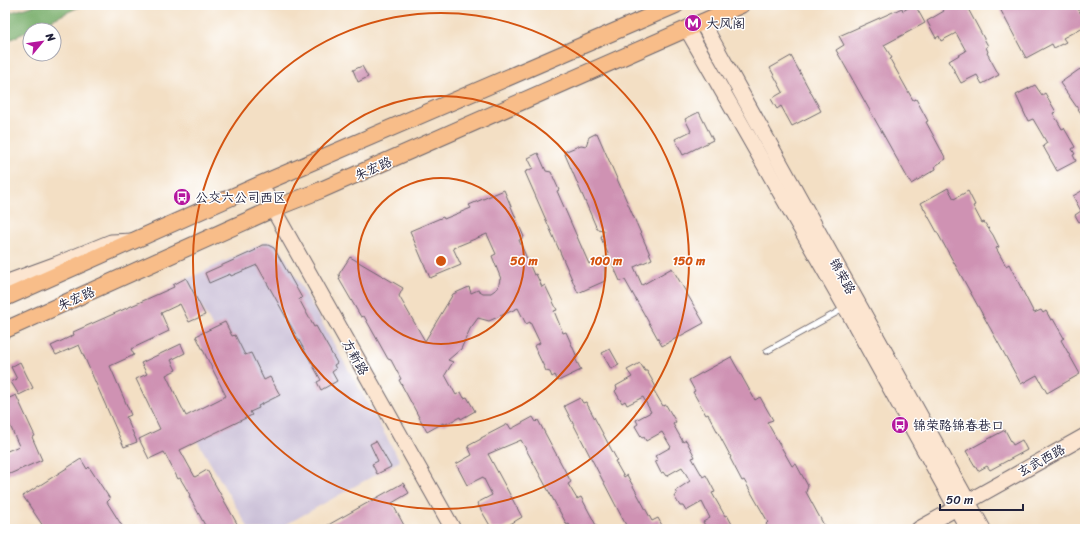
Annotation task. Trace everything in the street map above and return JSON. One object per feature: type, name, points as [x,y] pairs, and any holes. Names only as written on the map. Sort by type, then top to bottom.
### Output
[{"type":"main road","points":[[5,298],[261,184],[676,5]]},
{"type":"main road","name":"朱宏路","points":[[5,330],[273,209],[321,190],[741,5]]},
{"type":"street","name":"锦荣路","points":[[702,22],[962,505],[968,529]]},
{"type":"street","name":"锦荣路","points":[[687,29],[846,308],[962,505],[983,529]]},
{"type":"street","name":"方新路","points":[[261,184],[273,209],[453,529]]},
{"type":"street","points":[[5,283],[111,242],[134,240]]},
{"type":"street","name":"玄武西路","points":[[919,529],[1085,436]]},
{"type":"lane","points":[[767,351],[846,308]]},
{"type":"shaded area","points":[[266,242],[275,243],[282,252],[400,461],[278,529],[249,529],[195,437],[256,408],[187,279]]},
{"type":"green space","points":[[36,5],[83,5],[47,22],[22,22],[22,34],[5,42],[5,14]]},
{"type":"building","points":[[915,5],[925,23],[884,45],[892,58],[890,59],[913,100],[916,99],[928,121],[926,122],[946,159],[935,166],[936,169],[911,184],[836,50],[844,45],[839,36],[902,8],[903,11]]},
{"type":"building","points":[[940,5],[966,5],[988,46],[986,47],[987,53],[999,75],[982,84],[977,75],[961,83],[949,61],[966,51],[956,33],[941,41],[939,36],[936,38],[927,21],[944,11]]},
{"type":"building","points":[[998,5],[1076,5],[1085,21],[1085,26],[1063,38],[1066,42],[1054,48],[1052,44],[1026,58]]},
{"type":"building","points":[[791,56],[821,111],[792,126],[781,106],[777,109],[771,99],[783,92],[770,68]]},
{"type":"building","points":[[362,66],[368,77],[358,82],[353,70]]},
{"type":"building","points":[[1080,69],[1085,77],[1085,119],[1060,83]]},
{"type":"building","points":[[1035,85],[1042,95],[1045,93],[1056,112],[1053,113],[1075,147],[1072,149],[1075,154],[1073,155],[1076,161],[1057,171],[1043,146],[1047,143],[1033,119],[1028,121],[1016,95]]},
{"type":"building","points":[[699,112],[713,140],[683,155],[675,139],[691,131],[685,119]]},
{"type":"building","points":[[597,133],[652,259],[634,267],[642,285],[672,268],[704,323],[662,346],[625,280],[620,281],[601,238],[604,230],[597,229],[564,152],[581,145],[586,146],[589,137]]},
{"type":"building","points":[[538,153],[546,171],[551,172],[559,190],[557,191],[589,264],[605,257],[605,281],[578,293],[525,172],[533,168],[528,158]]},
{"type":"building","points":[[948,188],[954,199],[968,191],[975,205],[973,206],[982,223],[984,222],[993,235],[999,247],[996,248],[1006,266],[1009,264],[1034,313],[1041,310],[1043,313],[1046,311],[1051,320],[1053,319],[1064,338],[1061,340],[1080,374],[1047,393],[1037,375],[1021,384],[921,203]]},
{"type":"building","points":[[1085,189],[1085,219],[1079,222],[1075,215],[1081,211],[1073,196]]},
{"type":"building","points":[[504,190],[524,237],[519,240],[534,275],[536,274],[542,287],[545,285],[557,310],[554,311],[563,333],[566,332],[581,370],[558,381],[555,375],[552,377],[550,372],[546,371],[534,346],[540,343],[530,322],[526,324],[518,308],[489,321],[478,318],[470,329],[461,349],[448,360],[453,362],[445,375],[456,395],[461,392],[464,398],[467,397],[475,411],[461,419],[460,417],[444,425],[443,423],[427,432],[399,380],[401,379],[391,360],[388,359],[364,316],[361,317],[339,279],[339,274],[350,257],[403,288],[399,296],[425,341],[453,294],[469,287],[471,293],[478,290],[483,293],[491,293],[498,288],[501,279],[492,256],[496,254],[487,234],[453,248],[461,265],[430,278],[410,231],[443,217],[444,219],[471,208],[469,205]]},
{"type":"building","points":[[262,245],[268,245],[274,248],[302,298],[299,299],[314,327],[316,326],[337,363],[334,365],[336,369],[332,372],[337,381],[321,390],[317,382],[321,380],[257,265],[209,283],[205,273],[256,250],[255,249]]},
{"type":"building","points":[[186,278],[205,315],[189,322],[180,304],[161,313],[169,331],[131,349],[134,355],[110,366],[131,415],[126,417],[137,442],[124,447],[79,345],[56,355],[51,346],[74,335],[73,332],[174,287],[173,285]]},
{"type":"building","points":[[225,322],[232,336],[235,335],[245,355],[251,353],[264,380],[270,377],[280,395],[258,406],[259,408],[250,412],[252,415],[180,450],[195,477],[207,470],[240,529],[207,529],[189,496],[190,495],[180,478],[178,479],[164,452],[149,459],[139,439],[160,429],[136,379],[147,374],[141,363],[181,344],[185,353],[171,360],[176,370],[166,375],[186,416],[226,396],[196,336]]},
{"type":"building","points":[[610,349],[619,365],[611,369],[602,353]]},
{"type":"building","points":[[731,357],[755,400],[760,397],[773,420],[767,422],[792,466],[796,464],[808,486],[806,492],[826,529],[769,529],[766,524],[768,522],[744,480],[742,481],[708,414],[706,415],[693,392],[695,391],[689,380]]},
{"type":"building","points":[[20,362],[33,388],[19,395],[11,382],[17,379],[11,367]]},
{"type":"building","points":[[640,363],[645,371],[647,371],[656,387],[653,389],[663,406],[666,405],[676,422],[673,424],[683,442],[686,440],[695,457],[692,458],[703,477],[706,475],[715,492],[712,493],[725,516],[727,515],[733,526],[728,529],[707,529],[703,522],[710,518],[702,502],[686,511],[683,506],[680,506],[674,496],[677,494],[675,491],[690,481],[682,467],[666,476],[663,472],[661,473],[655,461],[658,460],[655,456],[671,447],[662,432],[646,441],[644,437],[642,438],[635,426],[638,424],[636,420],[651,412],[643,397],[627,405],[625,401],[622,403],[615,391],[617,389],[616,386],[632,377],[627,370]]},
{"type":"building","points":[[16,395],[35,436],[32,437],[42,460],[5,476],[5,452],[19,446],[5,414],[5,400]]},
{"type":"building","points":[[580,398],[583,403],[586,402],[617,460],[615,461],[624,477],[627,475],[652,521],[658,518],[664,529],[628,529],[564,406]]},
{"type":"building","points":[[533,417],[536,422],[538,420],[571,482],[568,484],[577,499],[581,497],[598,529],[572,529],[569,524],[567,525],[521,440],[488,454],[522,517],[502,529],[492,529],[477,503],[492,495],[483,477],[467,485],[456,464],[472,455],[468,446],[481,438],[508,424],[511,429]]},
{"type":"building","points":[[1005,430],[1013,445],[1022,440],[1027,450],[990,470],[987,466],[978,471],[966,451]]},
{"type":"building","points":[[376,441],[391,467],[377,474],[372,464],[378,461],[370,444]]},
{"type":"building","points":[[81,459],[87,469],[89,467],[110,499],[107,502],[124,529],[45,529],[23,496]]},
{"type":"building","points":[[403,483],[409,493],[392,503],[406,529],[321,529]]},
{"type":"place","name":"大风阁","points":[[693,23]]},
{"type":"place","name":"公交六公司西区","points":[[182,197]]},
{"type":"place","name":"锦荣路锦春巷口","points":[[900,425]]}]
